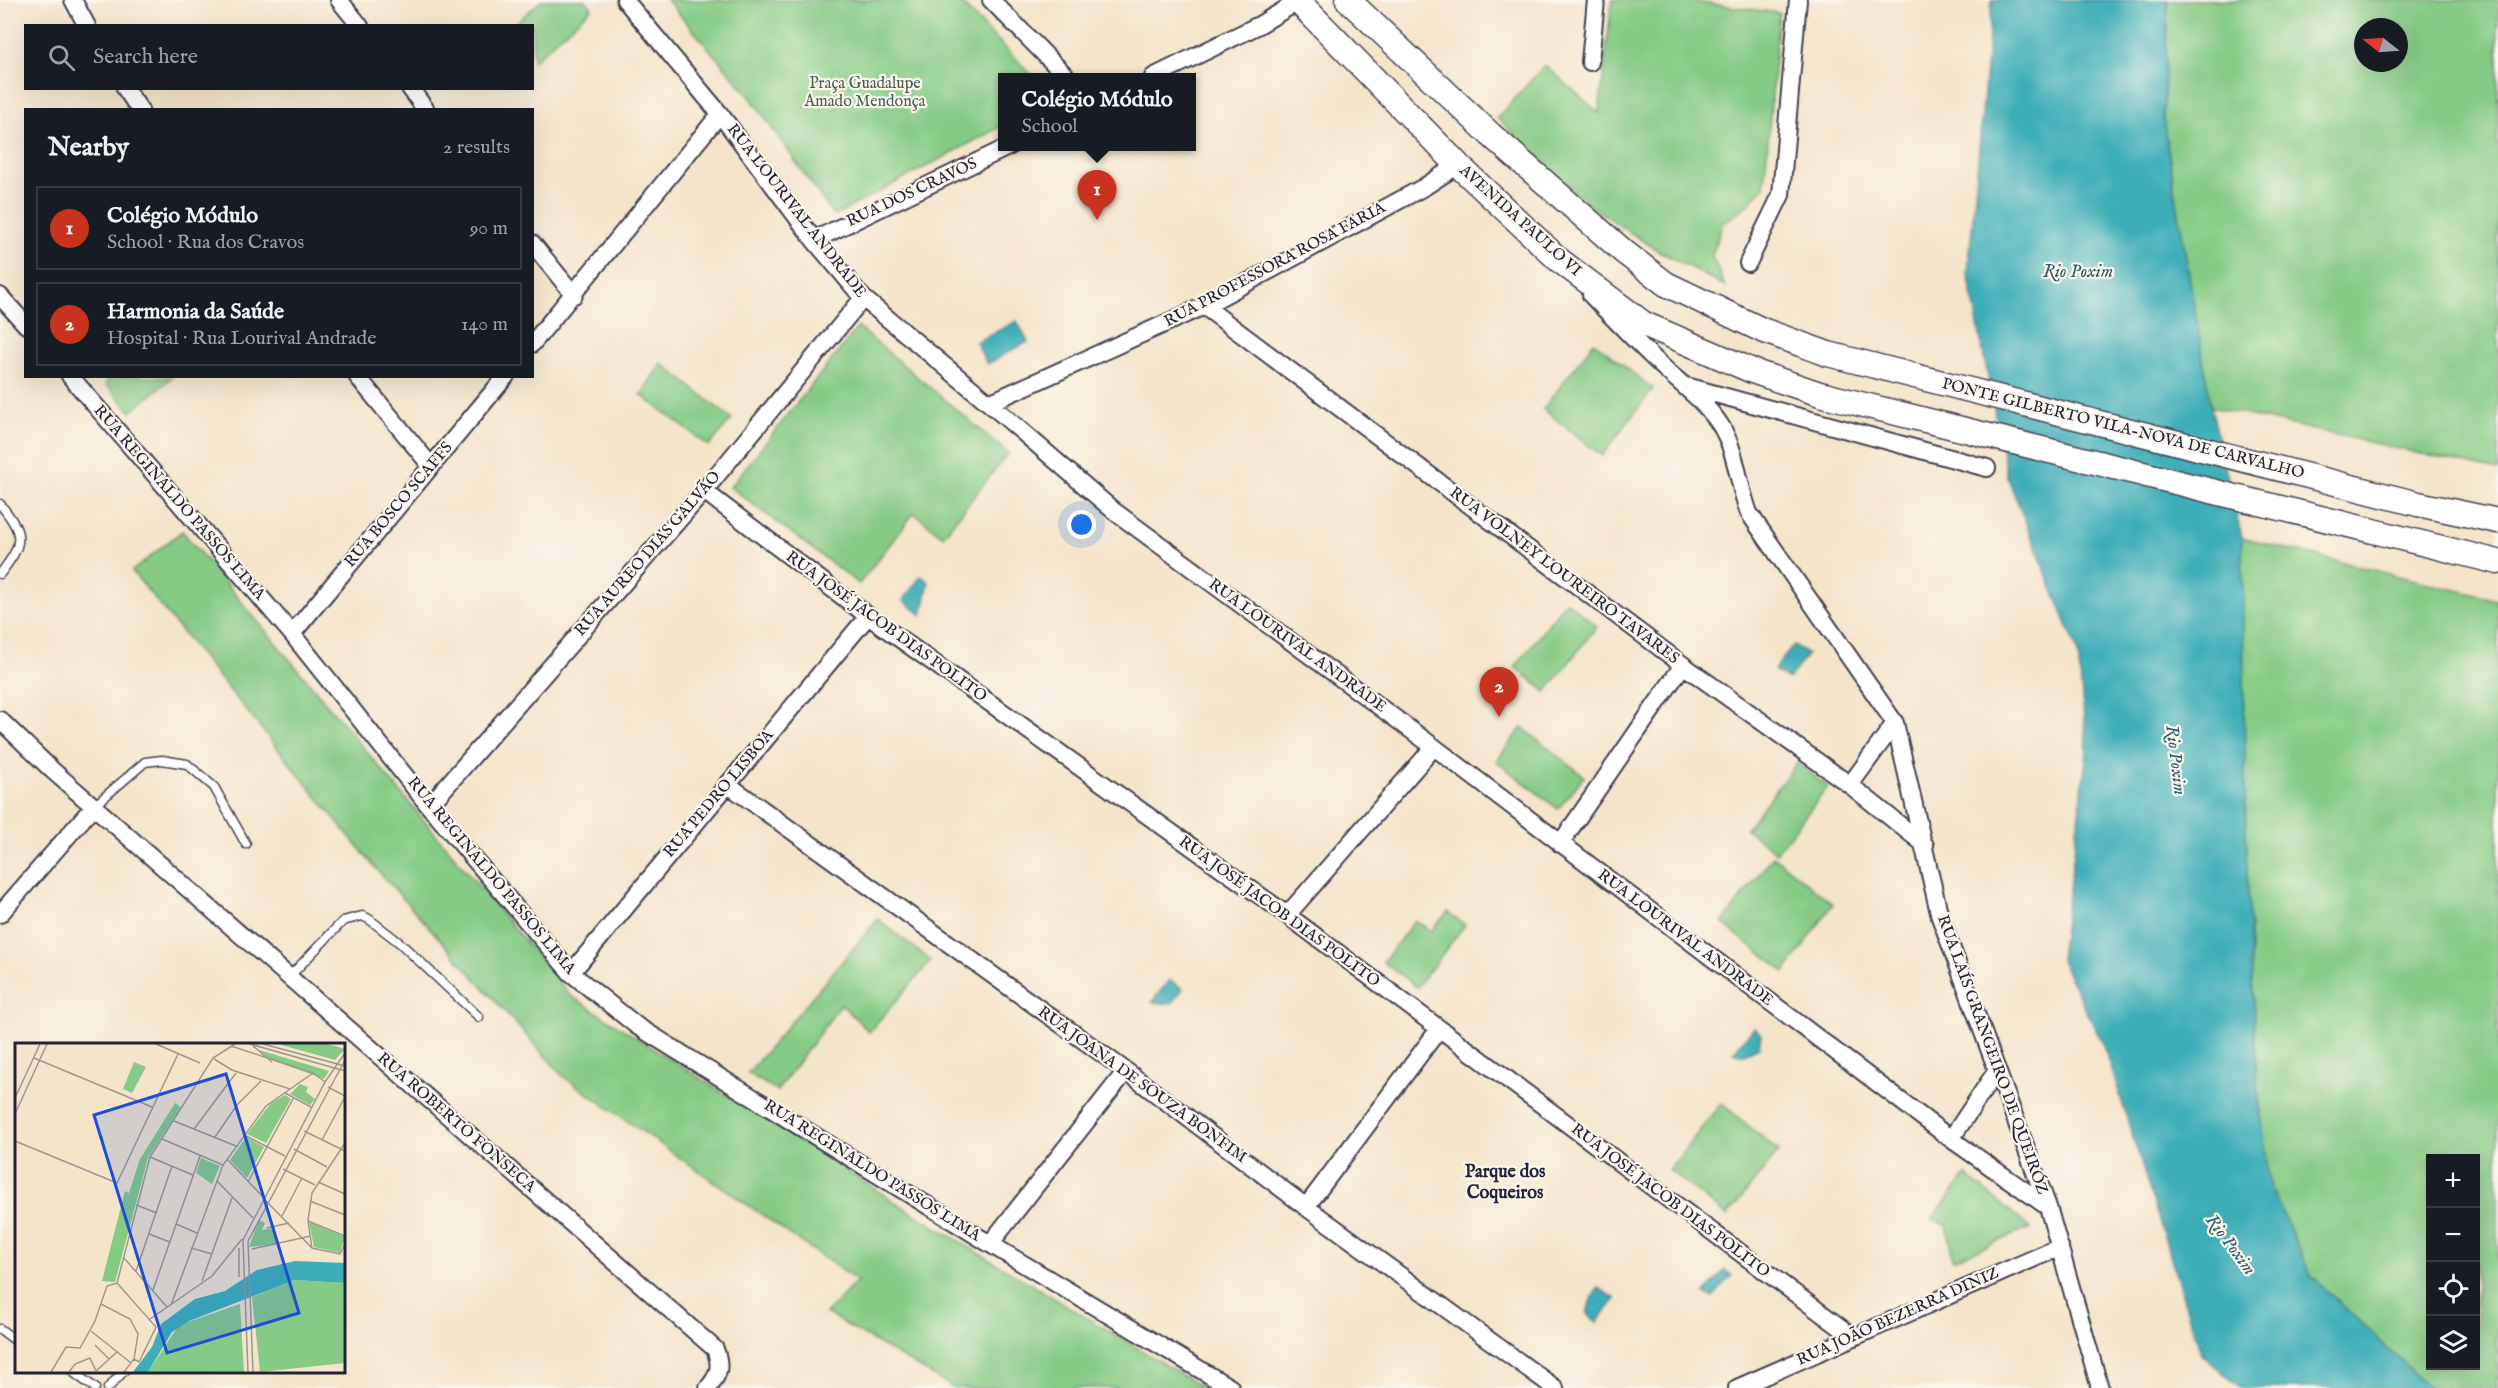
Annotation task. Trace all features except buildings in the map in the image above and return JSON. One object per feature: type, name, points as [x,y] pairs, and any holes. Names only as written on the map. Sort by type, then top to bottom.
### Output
[{"type":"main road","name":"PONTE GILBERTO VILA-NOVA DE CARVALHO","points":[[1348,0],[1491,135],[1624,252],[1666,284],[1762,330],[1828,354],[2418,504],[2498,521]]},
{"type":"main road","name":"AVENIDA PAULO VI","points":[[1298,1],[1458,165],[1559,260],[1644,324],[1755,372],[1820,394],[2408,542],[2498,562]]},
{"type":"street","points":[[73,0],[86,24]]},
{"type":"street","points":[[339,0],[358,24]]},
{"type":"street","points":[[991,0],[1062,73]]},
{"type":"street","points":[[1590,62],[1596,0]]},
{"type":"street","points":[[1748,263],[1781,195],[1798,0]]},
{"type":"street","points":[[1162,73],[1259,25],[1298,1]]},
{"type":"street","name":"RUA LOURIVAL ANDRADE","points":[[632,3],[720,114],[814,240],[863,298],[1113,511],[1434,747],[1951,1138],[2049,1207]]},
{"type":"street","points":[[126,90],[139,108]]},
{"type":"street","points":[[411,90],[425,108]]},
{"type":"street","points":[[534,342],[720,114]]},
{"type":"street","name":"RUA DOS CRAVOS","points":[[814,240],[1002,151]]},
{"type":"street","name":"RUA PROFESSORA ROSA FARIA","points":[[989,403],[1204,306],[1424,187],[1458,165]]},
{"type":"street","points":[[534,245],[574,295]]},
{"type":"street","name":"RUA LAÍS GRANGEIRO DE QUEIRÓZ","points":[[1559,260],[1626,332],[1711,412],[1730,444],[1740,476],[1742,496],[1749,513],[1895,723],[1940,917],[2049,1207],[2100,1388]]},
{"type":"street","points":[[0,296],[24,323]]},
{"type":"street","name":"RUA AUREO DIAS GALVÃO","points":[[429,806],[704,491],[863,298]]},
{"type":"street","name":"RUA VOLNEY LOUREIRO TAVARES","points":[[1204,306],[1683,665],[1850,785],[1924,845]]},
{"type":"street","name":"RUA REGINALDO PASSOS LIMA","points":[[72,378],[292,634],[429,806],[571,973],[637,1026],[990,1244],[1231,1388]]},
{"type":"street","points":[[359,378],[431,466]]},
{"type":"street","name":"RUA BOSCO SCAFFS","points":[[292,634],[504,378]]},
{"type":"street","points":[[1682,385],[1987,468]]},
{"type":"street","name":"RUA JOSÉ JACOB DIAS POLITO","points":[[704,491],[868,616],[1287,915],[1852,1336]]},
{"type":"street","name":"RUA PEDRO LISBOA","points":[[571,973],[868,616]]},
{"type":"street","points":[[1560,844],[1683,665]]},
{"type":"street","name":"RUA ROBERTO FONSECA","points":[[0,720],[52,770],[715,1348],[720,1361],[718,1377],[708,1388]]},
{"type":"street","points":[[1850,785],[1895,723]]},
{"type":"street","points":[[1287,915],[1434,747]]},
{"type":"street","name":"RUA JOANA DE SOUZA BONFIM","points":[[727,784],[1126,1071],[1306,1207],[1555,1388]]},
{"type":"street","points":[[0,914],[94,806]]},
{"type":"street","points":[[1306,1207],[1439,1029]]},
{"type":"street","points":[[990,1244],[1126,1071]]},
{"type":"street","points":[[1951,1138],[1997,1071]]},
{"type":"street","name":"RUA JOÃO BEZERRA DINIZ","points":[[1737,1388],[2060,1247]]},
{"type":"lane","points":[[0,504],[11,518],[18,534],[19,544],[17,552],[0,574]]},
{"type":"lane","points":[[94,806],[145,762],[162,760],[187,764],[214,787],[246,844]]},
{"type":"lane","points":[[289,977],[343,921],[362,916],[400,943],[479,1017]]},
{"type":"lane","points":[[0,1329],[15,1340]]},
{"type":"lane","points":[[76,1373],[95,1388]]},
{"type":"lane","points":[[108,1388],[121,1373]]},
{"type":"green space","points":[[542,0],[585,0],[592,8],[534,60],[534,24],[514,24]]},
{"type":"green space","name":"Praça Guadalupe Amado Mendonça","points":[[667,0],[958,0],[1030,73],[998,73],[998,128],[834,216],[748,94]]},
{"type":"green space","points":[[1612,0],[1680,0],[1779,13],[1764,187],[1748,205],[1722,224],[1712,256],[1725,286],[1657,250],[1589,205],[1497,118],[1545,65],[1599,113]]},
{"type":"green space","points":[[2168,0],[2498,0],[2498,471],[2211,407],[2163,119]]},
{"type":"green space","points":[[858,327],[1008,453],[943,536],[914,513],[859,584],[730,487]]},
{"type":"green space","points":[[1594,342],[1653,389],[1602,456],[1543,409]]},
{"type":"green space","points":[[661,363],[732,419],[709,446],[641,395]]},
{"type":"green space","points":[[112,378],[171,378],[131,412],[105,383]]},
{"type":"green space","points":[[182,531],[571,996],[919,1217],[1204,1388],[954,1388],[826,1313],[857,1281],[564,1077],[372,864],[132,571]]},
{"type":"green space","points":[[2242,538],[2498,600],[2498,1388],[2430,1388],[2311,1276],[2270,1186],[2257,1081],[2246,849]]},
{"type":"green space","points":[[1566,601],[1597,626],[1546,692],[1515,667]]},
{"type":"green space","points":[[1522,727],[1584,776],[1558,809],[1496,761]]},
{"type":"green space","points":[[1797,763],[1828,787],[1776,853],[1746,829]]},
{"type":"green space","points":[[1773,856],[1833,904],[1785,972],[1722,923]]},
{"type":"green space","points":[[1448,912],[1465,925],[1417,987],[1383,962],[1415,920],[1431,931]]},
{"type":"green space","points":[[878,919],[931,961],[869,1032],[841,1004],[777,1091],[748,1073]]},
{"type":"green space","points":[[1721,1103],[1779,1151],[1727,1216],[1669,1170]]},
{"type":"green space","points":[[1966,1175],[2031,1228],[1953,1260],[1947,1225],[1931,1220]]},
{"type":"water","name":"Rio Poxim","points":[[1992,0],[2168,0],[2163,119],[2211,407],[2242,538],[2246,849],[2257,1081],[2270,1186],[2311,1276],[2430,1388],[2241,1388],[2201,1354],[2105,1048],[2060,958],[2087,752],[2078,652],[2007,476],[1968,273]]},
{"type":"water","points":[[1017,321],[1028,342],[987,364],[976,342]]},
{"type":"water","points":[[921,576],[929,582],[922,615],[903,600]]},
{"type":"water","points":[[1794,645],[1808,654],[1788,680],[1774,670]]},
{"type":"water","points":[[1169,980],[1183,989],[1171,1004],[1152,1002]]},
{"type":"water","points":[[1754,1028],[1761,1034],[1759,1047],[1742,1055],[1733,1052]]},
{"type":"water","points":[[1725,1270],[1732,1276],[1713,1297],[1704,1294]]},
{"type":"water","points":[[1598,1288],[1616,1299],[1597,1322],[1587,1314],[1590,1302]]},
{"type":"place","name":"Colégio Módulo","points":[[1097,220]]},
{"type":"place","name":"Harmonia da Saúde","points":[[1499,717]]},
{"type":"district","name":"Parque dos Coqueiros","points":[[1505,1182]]}]
